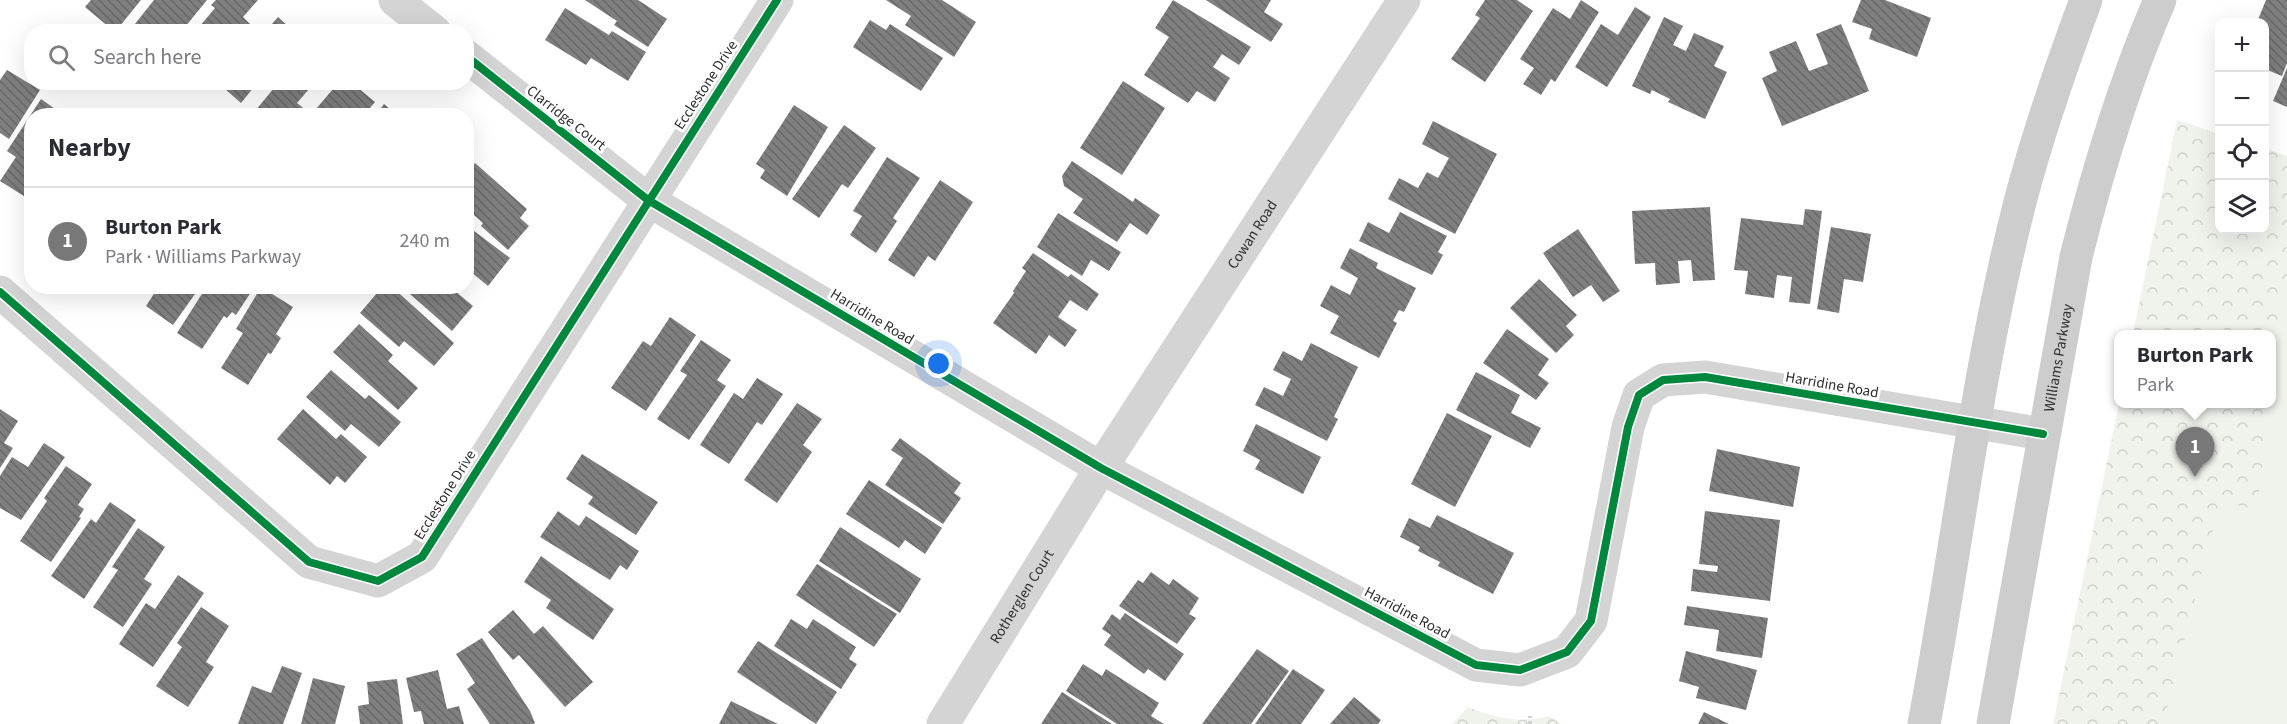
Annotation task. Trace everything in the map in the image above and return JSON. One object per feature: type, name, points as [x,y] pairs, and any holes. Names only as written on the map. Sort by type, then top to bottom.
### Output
[{"type":"main road","points":[[1924,724],[1975,423],[2023,193],[2060,70],[2086,0]]},
{"type":"main road","name":"Williams Parkway","points":[[1993,724],[2076,257],[2094,186],[2132,70],[2160,0]]},
{"type":"street","points":[[395,0],[425,24]]},
{"type":"street","name":"Ecclestone Drive","points":[[0,292],[309,562],[378,581],[422,557],[777,0]]},
{"type":"street","name":"Cowan Road","points":[[1101,468],[1404,0]]},
{"type":"street","name":"Clarridge Court","points":[[474,62],[648,200]]},
{"type":"street","name":"Harridine Road","points":[[648,200],[1101,468],[1476,665],[1520,670],[1568,652],[1591,621],[1628,427],[1639,395],[1663,380],[1706,377],[2043,434]]},
{"type":"street","name":"Rotherglen Court","points":[[943,724],[1101,468]]},
{"type":"path","points":[[1530,716],[1530,724]]},
{"type":"green space","points":[[2177,120],[2215,133],[2215,234],[2269,234],[2269,149],[2287,156],[2287,724],[2053,724],[2118,408],[2276,408],[2276,330],[2134,330]]},
{"type":"green space","points":[[2283,289],[2287,290],[2287,724],[2163,724],[2220,501],[2257,510],[2269,408],[2276,408],[2276,348]]},
{"type":"green space","points":[[1468,707],[1508,719],[1528,720],[1549,716],[1561,724],[1452,724]]},
{"type":"building","points":[[91,0],[141,0],[122,24],[105,24],[85,7]]},
{"type":"building","points":[[154,0],[207,0],[188,24],[135,24]]},
{"type":"building","points":[[216,0],[258,0],[243,17],[250,24],[202,24],[215,8],[211,5]]},
{"type":"building","points":[[585,0],[638,0],[667,19],[648,47],[614,25],[617,21]]},
{"type":"building","points":[[886,0],[942,0],[976,22],[954,57],[905,25],[911,16]]},
{"type":"building","points":[[1173,0],[1251,47],[1239,65],[1222,54],[1213,67],[1230,78],[1215,102],[1197,91],[1188,103],[1144,75],[1169,37],[1155,28]]},
{"type":"building","points":[[1206,0],[1271,0],[1264,12],[1283,24],[1271,42]]},
{"type":"building","points":[[1485,0],[1517,0],[1533,11],[1485,82],[1451,59],[1480,18],[1475,15]]},
{"type":"building","points":[[1581,0],[1599,12],[1555,82],[1551,79],[1541,95],[1523,84],[1534,68],[1520,59],[1553,8],[1570,19]]},
{"type":"building","points":[[1861,0],[1885,0],[1931,18],[1917,57],[1869,39],[1872,29],[1852,22]]},
{"type":"building","points":[[2266,0],[2287,0],[2287,63],[2282,76],[2269,71],[2269,18],[2259,18]]},
{"type":"building","points":[[1635,7],[1651,17],[1607,87],[1575,67],[1601,24],[1618,35]]},
{"type":"building","points":[[565,8],[609,35],[612,31],[646,52],[628,81],[591,58],[586,65],[545,40]]},
{"type":"building","points":[[278,17],[285,24],[272,24]]},
{"type":"building","points":[[1664,17],[1683,26],[1673,45],[1686,51],[1694,33],[1724,46],[1714,66],[1727,72],[1705,119],[1668,102],[1670,99],[1652,90],[1650,94],[1632,86]]},
{"type":"building","points":[[870,20],[886,30],[890,24],[943,58],[921,91],[853,47]]},
{"type":"building","points":[[1841,24],[1869,91],[1782,126],[1762,78],[1777,71],[1769,52],[1796,41],[1809,71],[1828,64],[1816,34]]},
{"type":"building","points":[[2287,68],[2287,107],[2273,101]]},
{"type":"building","points":[[7,70],[24,80],[24,90],[40,90],[29,108],[24,108],[24,115],[9,139],[0,133],[0,80]]},
{"type":"building","points":[[1123,81],[1165,108],[1122,175],[1080,148]]},
{"type":"building","points":[[226,90],[252,90],[241,103]]},
{"type":"building","points":[[272,90],[308,90],[297,103],[303,108],[258,108]]},
{"type":"building","points":[[332,90],[361,90],[375,102],[370,108],[317,108]]},
{"type":"building","points":[[41,99],[54,108],[35,108]]},
{"type":"building","points":[[794,105],[828,127],[787,196],[760,178],[765,170],[756,164]]},
{"type":"building","points":[[1433,121],[1497,154],[1455,234],[1388,199],[1399,178],[1418,188],[1427,172],[1438,178],[1449,158],[1422,144]]},
{"type":"building","points":[[24,125],[24,196],[0,181],[16,157],[7,151]]},
{"type":"building","points":[[844,125],[876,148],[848,188],[842,184],[819,218],[792,199]]},
{"type":"building","points":[[887,157],[920,178],[893,218],[897,221],[876,253],[850,235],[862,216],[853,211]]},
{"type":"building","points":[[1072,161],[1133,202],[1135,198],[1160,215],[1147,235],[1130,223],[1117,242],[1073,213],[1083,199],[1064,186],[1062,176]]},
{"type":"building","points":[[474,164],[527,209],[520,218],[529,226],[508,250],[481,226],[483,223],[474,215]]},
{"type":"building","points":[[940,180],[973,202],[935,261],[928,256],[914,277],[888,260]]},
{"type":"building","points":[[1710,207],[1715,280],[1693,281],[1691,260],[1678,261],[1680,283],[1656,285],[1655,263],[1635,264],[1632,211]]},
{"type":"building","points":[[1805,209],[1822,211],[1810,304],[1789,302],[1792,277],[1777,275],[1774,298],[1745,294],[1748,271],[1734,270],[1741,218],[1803,225]]},
{"type":"building","points":[[1400,212],[1447,236],[1438,252],[1443,255],[1432,275],[1359,241],[1368,222],[1389,233]]},
{"type":"building","points":[[1058,213],[1121,252],[1109,271],[1091,260],[1082,276],[1037,247]]},
{"type":"building","points":[[1831,227],[1871,234],[1863,282],[1844,279],[1839,313],[1817,309]]},
{"type":"building","points":[[1578,229],[1620,291],[1603,302],[1591,285],[1573,297],[1543,253]]},
{"type":"building","points":[[474,231],[510,258],[488,286],[474,275]]},
{"type":"building","points":[[1350,248],[1378,263],[1376,268],[1416,288],[1404,312],[1399,310],[1393,321],[1397,323],[1379,358],[1330,333],[1339,316],[1320,306],[1331,285],[1350,295],[1358,278],[1340,268]]},
{"type":"building","points":[[1033,253],[1068,277],[1071,274],[1099,294],[1087,311],[1070,300],[1058,317],[1077,330],[1065,347],[1049,335],[1036,354],[993,323],[1014,293],[1013,291],[1026,271],[1022,268]]},
{"type":"building","points":[[1539,279],[1577,315],[1566,326],[1574,335],[1556,353],[1510,308]]},
{"type":"building","points":[[154,294],[195,294],[173,325],[146,306]]},
{"type":"building","points":[[202,294],[250,294],[236,315],[232,312],[227,318],[224,316],[202,349],[177,333]]},
{"type":"building","points":[[257,294],[272,294],[293,307],[276,334],[281,338],[271,354],[268,353],[248,385],[221,368],[243,333],[236,329]]},
{"type":"building","points":[[376,294],[400,294],[454,343],[434,366],[404,341],[399,347],[360,313]]},
{"type":"building","points":[[410,294],[459,294],[473,306],[452,331]]},
{"type":"building","points":[[670,317],[696,335],[646,411],[611,388],[643,341],[651,346]]},
{"type":"building","points":[[359,324],[393,355],[388,361],[418,388],[398,410],[333,352]]},
{"type":"building","points":[[1507,329],[1549,359],[1538,375],[1549,383],[1536,400],[1483,363]]},
{"type":"building","points":[[701,340],[731,360],[717,380],[726,386],[689,440],[657,419],[687,375],[680,371]]},
{"type":"building","points":[[1311,343],[1358,367],[1334,417],[1338,419],[1327,441],[1255,405],[1264,387],[1283,396],[1291,379],[1273,370],[1283,351],[1302,361]]},
{"type":"building","points":[[331,370],[365,399],[369,395],[401,422],[379,447],[351,424],[345,431],[306,397]]},
{"type":"building","points":[[1476,372],[1520,395],[1511,413],[1541,428],[1530,448],[1456,410]]},
{"type":"building","points":[[757,378],[783,394],[762,425],[757,422],[729,464],[700,445],[734,393],[743,399]]},
{"type":"building","points":[[797,403],[822,419],[803,445],[812,452],[777,503],[744,480]]},
{"type":"building","points":[[0,409],[18,421],[4,443],[13,448],[0,468]]},
{"type":"building","points":[[303,409],[336,439],[341,434],[367,457],[345,483],[337,476],[330,485],[277,439]]},
{"type":"building","points":[[1447,413],[1492,436],[1455,507],[1411,484]]},
{"type":"building","points":[[1256,424],[1321,457],[1303,494],[1255,469],[1260,460],[1243,451]]},
{"type":"building","points":[[900,438],[961,483],[954,493],[961,498],[943,524],[885,485],[903,458],[891,450]]},
{"type":"building","points":[[44,443],[65,457],[21,520],[0,508],[0,476],[12,457],[28,467]]},
{"type":"building","points":[[1717,449],[1800,467],[1793,507],[1709,491]]},
{"type":"building","points":[[582,454],[658,502],[636,535],[588,504],[593,497],[566,479]]},
{"type":"building","points":[[66,466],[92,484],[78,505],[84,509],[79,517],[81,518],[51,562],[20,541],[47,501],[44,498]]},
{"type":"building","points":[[869,480],[942,528],[925,554],[905,540],[899,548],[846,514]]},
{"type":"building","points":[[110,502],[136,520],[84,599],[51,576],[91,519],[96,523]]},
{"type":"building","points":[[558,511],[579,526],[586,516],[639,551],[627,570],[620,565],[610,580],[540,537]]},
{"type":"building","points":[[1705,511],[1780,520],[1770,601],[1691,591],[1693,569],[1717,572],[1718,566],[1699,564]]},
{"type":"building","points":[[1437,515],[1514,553],[1493,594],[1438,566],[1440,562],[1418,551],[1420,547],[1400,537],[1409,518],[1430,528]]},
{"type":"building","points":[[840,527],[921,579],[900,613],[819,561]]},
{"type":"building","points":[[138,528],[165,547],[144,579],[152,584],[123,627],[93,607],[118,570],[112,567]]},
{"type":"building","points":[[541,556],[614,609],[593,640],[546,608],[551,600],[524,582]]},
{"type":"building","points":[[817,564],[897,614],[874,647],[796,595]]},
{"type":"building","points":[[1151,572],[1169,585],[1173,579],[1199,598],[1189,614],[1196,618],[1177,644],[1119,606],[1138,580],[1143,583]]},
{"type":"building","points":[[178,575],[204,593],[153,667],[119,644],[146,603],[155,609]]},
{"type":"building","points":[[1687,606],[1768,618],[1762,658],[1716,651],[1719,630],[1684,625]]},
{"type":"building","points":[[201,607],[229,626],[206,662],[214,667],[188,707],[156,686],[182,647],[177,643]]},
{"type":"building","points":[[513,610],[534,634],[543,626],[593,682],[565,707],[519,655],[513,660],[488,632]]},
{"type":"building","points":[[1125,613],[1184,654],[1165,681],[1148,669],[1144,674],[1104,645],[1111,635],[1102,629],[1112,614],[1120,620]]},
{"type":"building","points":[[791,619],[807,629],[813,619],[856,647],[849,659],[857,664],[841,689],[774,646]]},
{"type":"building","points":[[482,638],[530,711],[535,723],[490,724],[467,689],[475,683],[456,654]]},
{"type":"building","points":[[758,641],[837,692],[816,724],[737,672]]},
{"type":"building","points":[[1257,649],[1289,671],[1251,724],[1202,724]]},
{"type":"building","points":[[1686,651],[1757,670],[1746,710],[1696,698],[1699,687],[1679,681]]},
{"type":"building","points":[[1083,664],[1102,676],[1106,669],[1159,703],[1151,716],[1164,724],[1117,724],[1066,691]]},
{"type":"building","points":[[282,666],[302,673],[283,724],[238,724],[252,686],[271,693]]},
{"type":"building","points":[[1293,669],[1325,690],[1301,724],[1255,724]]},
{"type":"building","points":[[438,670],[447,709],[459,706],[464,724],[424,724],[421,711],[414,712],[406,678]]},
{"type":"building","points":[[313,678],[345,686],[335,724],[301,724]]},
{"type":"building","points":[[397,679],[403,724],[360,724],[358,706],[369,704],[367,682]]},
{"type":"building","points":[[1062,692],[1112,724],[1041,724]]},
{"type":"building","points":[[1354,697],[1381,720],[1378,724],[1330,724]]},
{"type":"building","points":[[731,701],[778,724],[719,724]]},
{"type":"building","points":[[1704,712],[1729,724],[1698,724]]},
{"type":"cycle path","points":[[0,292],[309,562],[378,581],[422,557],[777,0]]},
{"type":"cycle path","points":[[474,62],[648,200],[1101,468],[1476,665],[1520,670],[1567,652],[1591,621],[1628,427],[1639,395],[1663,380],[1705,377],[2043,434]]},
{"type":"place","name":"Burton Park","points":[[2195,477]]}]
